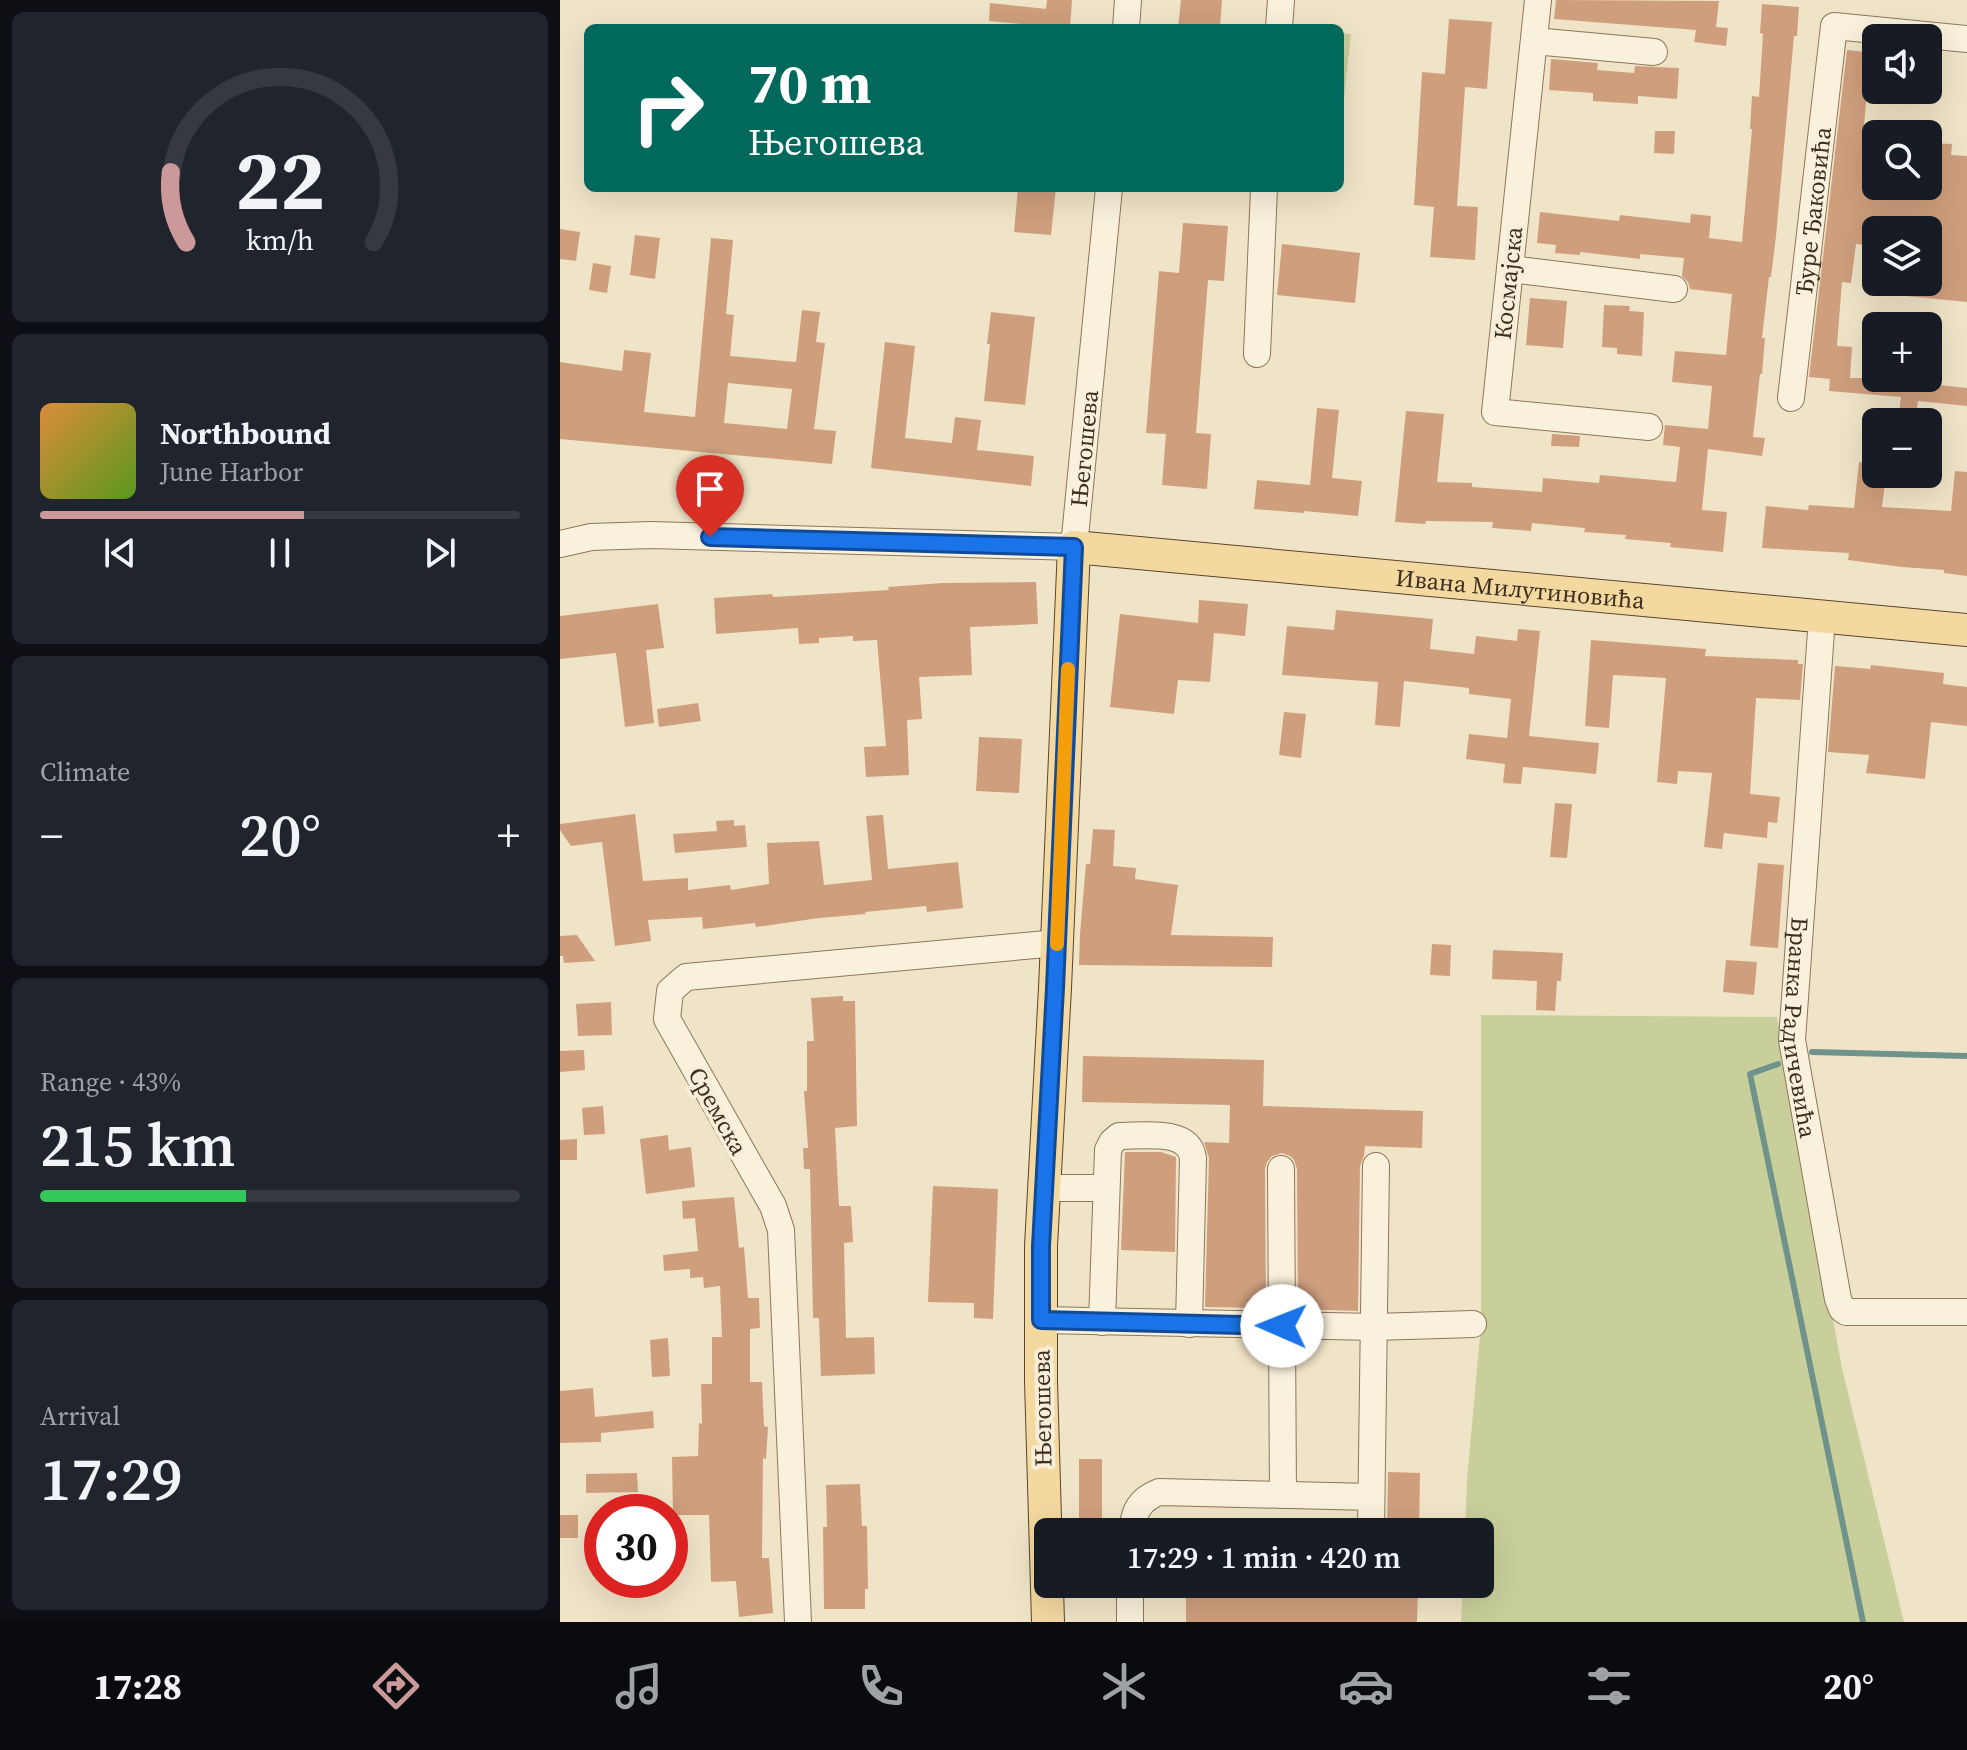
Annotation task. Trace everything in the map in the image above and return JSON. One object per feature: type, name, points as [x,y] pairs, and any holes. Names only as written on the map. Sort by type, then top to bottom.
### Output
[{"type":"main road","name":"Ивана Милутиновића","points":[[1074,547],[1967,630]]},
{"type":"main road","name":"Његошева","points":[[1045,1518],[1041,1246],[1074,547]]},
{"type":"main road","name":"Његошева","points":[[1047,1598],[1048,1622]]},
{"type":"street","points":[[1126,24],[1128,0]]},
{"type":"street","points":[[1279,24],[1281,0]]},
{"type":"street","name":"Космајска","points":[[1538,0],[1495,412],[1649,427]]},
{"type":"street","name":"Ђуре Ђаковића","points":[[1791,398],[1834,26],[1967,39]]},
{"type":"street","points":[[1534,41],[1654,52]]},
{"type":"street","name":"Његошева","points":[[1074,547],[1109,192]]},
{"type":"street","points":[[1257,354],[1264,192]]},
{"type":"street","points":[[1510,269],[1674,289]]},
{"type":"street","points":[[560,544],[591,537],[651,535],[1074,547]]},
{"type":"street","name":"Бранка Радичевића","points":[[1822,617],[1792,1040],[1838,1299],[1846,1312],[1967,1312]]},
{"type":"street","name":"Сремска","points":[[798,1622],[781,1230],[773,1206],[667,1019],[670,991],[686,977],[1057,943]]},
{"type":"street","points":[[1102,1322],[1108,1150],[1119,1136],[1176,1137],[1192,1148],[1189,1324]]},
{"type":"street","points":[[1371,1518],[1376,1166]]},
{"type":"street","points":[[1281,1169],[1283,1495]]},
{"type":"street","points":[[1044,1188],[1106,1188]]},
{"type":"street","points":[[1041,1320],[1374,1327],[1473,1324]]},
{"type":"street","points":[[1134,1518],[1139,1504],[1147,1496],[1159,1492],[1371,1497]]},
{"type":"street","points":[[1130,1598],[1130,1622]]},
{"type":"green space","points":[[1344,33],[1351,34],[1344,98]]},
{"type":"green space","points":[[1481,1015],[1777,1017],[1842,1368],[1904,1622],[1461,1622],[1462,1598],[1494,1598],[1494,1518],[1466,1518],[1481,1324]]},
{"type":"building","points":[[1047,0],[1072,0],[1070,24],[989,21],[990,3],[1046,9]]},
{"type":"building","points":[[1181,0],[1222,0],[1220,24],[1178,24]]},
{"type":"building","points":[[1556,0],[1719,1],[1716,27],[1728,28],[1726,46],[1694,42],[1696,30],[1554,19]]},
{"type":"building","points":[[1762,4],[1799,7],[1797,36],[1794,36],[1776,236],[1762,338],[1765,338],[1762,374],[1753,437],[1765,438],[1762,456],[1708,449],[1702,510],[1727,512],[1723,552],[1670,547],[1671,543],[1625,539],[1626,535],[1584,532],[1585,528],[1532,523],[1531,531],[1492,528],[1493,522],[1395,522],[1406,411],[1444,414],[1437,482],[1542,492],[1543,478],[1599,483],[1600,475],[1676,482],[1680,447],[1663,445],[1665,425],[1708,429],[1712,386],[1672,382],[1675,351],[1726,355],[1732,294],[1690,289],[1682,276],[1684,258],[1640,254],[1640,259],[1580,252],[1580,255],[1555,253],[1556,245],[1537,243],[1540,212],[1619,221],[1620,215],[1690,223],[1691,214],[1711,216],[1709,238],[1742,242],[1752,96],[1759,97]]},
{"type":"building","points":[[1449,19],[1492,22],[1487,89],[1465,87],[1457,206],[1478,207],[1475,260],[1430,257],[1434,207],[1414,205],[1422,72],[1445,74]]},
{"type":"building","points":[[1847,50],[1862,52],[1862,104],[1866,104],[1862,120],[1862,200],[1942,200],[1942,144],[1952,144],[1951,155],[1967,156],[1967,302],[1906,296],[1942,296],[1942,216],[1862,216],[1862,245],[1856,244],[1851,283],[1842,282],[1837,346],[1852,347],[1850,378],[1862,378],[1862,392],[1942,392],[1942,385],[1967,388],[1967,406],[1918,401],[1917,408],[1900,408],[1901,397],[1829,391],[1830,379],[1809,377]]},
{"type":"building","points":[[1551,59],[1598,63],[1597,70],[1634,73],[1635,66],[1679,68],[1677,99],[1638,96],[1638,104],[1593,101],[1593,93],[1549,90]]},
{"type":"building","points":[[1655,131],[1675,131],[1674,154],[1654,153]]},
{"type":"building","points":[[1018,192],[1056,192],[1051,235],[1014,232]]},
{"type":"building","points":[[1183,223],[1228,226],[1224,281],[1208,280],[1196,433],[1211,434],[1207,489],[1162,485],[1166,434],[1146,433],[1159,271],[1179,273]]},
{"type":"building","points":[[560,229],[580,232],[576,261],[560,259]]},
{"type":"building","points":[[635,235],[660,238],[655,279],[630,275]]},
{"type":"building","points":[[711,238],[733,240],[726,314],[734,315],[730,356],[796,362],[802,310],[820,312],[816,342],[825,343],[814,429],[836,431],[832,464],[560,439],[560,362],[622,371],[624,350],[651,353],[644,412],[695,417]],"holes":[[[728,383],[792,389],[787,429],[724,423]]]},
{"type":"building","points":[[1282,244],[1360,253],[1355,303],[1277,295]]},
{"type":"building","points":[[593,263],[611,266],[607,293],[589,290]]},
{"type":"building","points":[[1530,298],[1567,301],[1563,348],[1526,345]]},
{"type":"building","points":[[1604,305],[1630,306],[1629,311],[1644,312],[1642,356],[1617,354],[1617,348],[1602,347]]},
{"type":"building","points":[[991,312],[1035,317],[1025,405],[984,401]]},
{"type":"building","points":[[885,342],[915,346],[905,438],[952,443],[955,417],[981,420],[977,450],[1034,456],[1031,486],[871,468]]},
{"type":"building","points":[[1317,408],[1339,410],[1332,478],[1362,481],[1358,516],[1254,509],[1257,480],[1310,485]]},
{"type":"building","points":[[1552,434],[1580,436],[1579,447],[1551,446]]},
{"type":"building","points":[[1859,462],[1862,462],[1862,488],[1884,488],[1882,507],[1951,511],[1955,471],[1967,472],[1967,576],[1944,573],[1944,570],[1848,560],[1849,553],[1762,548],[1766,506],[1808,510],[1809,505],[1854,508]]},
{"type":"building","points":[[1036,582],[1038,624],[970,627],[972,675],[919,677],[922,719],[907,720],[909,775],[866,777],[864,747],[886,746],[877,640],[853,641],[853,636],[819,638],[819,643],[799,644],[798,628],[716,634],[714,598],[889,590],[888,587],[943,583]]},
{"type":"building","points":[[1199,600],[1248,604],[1245,636],[1214,633],[1210,682],[1178,680],[1174,714],[1110,707],[1120,614],[1198,623]]},
{"type":"building","points":[[658,604],[664,648],[646,650],[654,723],[625,727],[616,653],[560,659],[560,616]]},
{"type":"building","points":[[1336,610],[1433,619],[1430,649],[1474,654],[1476,636],[1517,641],[1518,629],[1540,631],[1529,736],[1599,743],[1596,774],[1523,767],[1521,784],[1503,783],[1505,764],[1466,759],[1469,734],[1507,738],[1511,699],[1469,694],[1469,688],[1404,681],[1400,727],[1375,725],[1378,682],[1282,675],[1287,626],[1334,630]]},
{"type":"building","points":[[1591,640],[1706,649],[1705,656],[1798,660],[1798,664],[1803,664],[1800,700],[1756,698],[1750,794],[1780,797],[1777,823],[1768,822],[1767,838],[1724,833],[1722,849],[1704,847],[1712,773],[1678,771],[1677,784],[1657,782],[1666,678],[1613,675],[1609,728],[1585,726]]},
{"type":"building","points":[[1871,665],[1944,673],[1943,684],[1967,687],[1967,726],[1931,722],[1925,779],[1866,773],[1869,755],[1828,752],[1835,666],[1870,669]]},
{"type":"building","points":[[698,703],[701,721],[659,727],[657,709]]},
{"type":"building","points":[[1284,712],[1306,714],[1301,758],[1279,755]]},
{"type":"building","points":[[979,737],[1022,739],[1019,793],[976,791]]},
{"type":"building","points":[[1555,803],[1572,804],[1567,858],[1550,857]]},
{"type":"building","points":[[635,814],[643,881],[688,878],[688,890],[730,885],[731,890],[769,884],[767,843],[819,841],[824,885],[872,880],[866,816],[883,815],[888,869],[958,862],[963,908],[927,912],[926,906],[756,927],[755,923],[703,929],[702,917],[648,920],[651,941],[615,946],[602,842],[571,846],[560,830],[560,824]]},
{"type":"building","points":[[734,820],[734,826],[745,825],[747,847],[675,853],[673,834],[717,831],[716,821]]},
{"type":"building","points":[[1093,829],[1115,830],[1113,866],[1136,868],[1135,879],[1178,885],[1171,935],[1273,937],[1272,967],[1079,965],[1086,864],[1090,864]]},
{"type":"building","points":[[1758,863],[1784,865],[1778,948],[1750,946]]},
{"type":"building","points":[[577,935],[595,961],[564,963],[563,956],[560,956],[560,936]]},
{"type":"building","points":[[1432,944],[1451,945],[1450,976],[1430,975]]},
{"type":"building","points":[[1493,950],[1563,953],[1555,1011],[1536,1010],[1537,981],[1492,979]]},
{"type":"building","points":[[1726,960],[1757,962],[1754,995],[1723,992]]},
{"type":"building","points":[[843,996],[843,1001],[855,1001],[857,1126],[835,1128],[839,1206],[851,1206],[853,1242],[844,1243],[846,1338],[874,1337],[875,1374],[821,1376],[819,1318],[813,1318],[810,1169],[804,1169],[803,1148],[808,1148],[804,1091],[807,1091],[807,1041],[814,1041],[811,998]]},
{"type":"building","points":[[611,1002],[612,1035],[578,1036],[576,1004]]},
{"type":"building","points":[[584,1050],[585,1070],[560,1072],[560,1051]]},
{"type":"building","points":[[1083,1056],[1264,1060],[1263,1106],[1423,1111],[1422,1148],[1365,1146],[1360,1166],[1358,1311],[1298,1309],[1297,1169],[1294,1160],[1282,1153],[1272,1156],[1265,1169],[1266,1308],[1205,1307],[1209,1158],[1204,1142],[1229,1143],[1230,1105],[1082,1102]]},
{"type":"building","points":[[603,1106],[605,1134],[584,1135],[582,1108]]},
{"type":"building","points":[[668,1135],[669,1150],[691,1147],[695,1187],[646,1194],[640,1139]]},
{"type":"building","points":[[577,1139],[577,1160],[560,1160],[560,1140]]},
{"type":"building","points":[[1125,1152],[1161,1152],[1176,1157],[1175,1252],[1121,1250]]},
{"type":"building","points":[[933,1186],[998,1189],[993,1319],[974,1318],[974,1303],[928,1302]]},
{"type":"building","points":[[734,1197],[739,1248],[744,1247],[748,1298],[759,1298],[760,1328],[750,1329],[750,1382],[762,1382],[764,1426],[768,1427],[766,1459],[763,1458],[762,1558],[769,1558],[773,1613],[739,1617],[736,1581],[711,1582],[709,1515],[688,1515],[688,1494],[673,1494],[672,1457],[698,1456],[699,1423],[702,1424],[701,1384],[712,1384],[712,1337],[722,1337],[720,1286],[704,1288],[703,1277],[690,1278],[690,1269],[664,1271],[663,1255],[698,1251],[695,1218],[683,1219],[682,1201]]},
{"type":"building","points":[[668,1338],[670,1376],[652,1377],[650,1340]]},
{"type":"building","points":[[593,1388],[595,1417],[653,1411],[654,1428],[601,1433],[601,1442],[560,1443],[560,1391]]},
{"type":"building","points":[[1079,1459],[1102,1459],[1102,1518],[1079,1518]]},
{"type":"building","points":[[1388,1472],[1420,1473],[1419,1518],[1387,1518]]},
{"type":"building","points":[[637,1473],[638,1492],[586,1493],[586,1474]]},
{"type":"building","points":[[860,1484],[862,1526],[867,1526],[868,1589],[865,1589],[865,1609],[824,1609],[826,1485]]},
{"type":"building","points":[[560,1515],[578,1515],[578,1538],[560,1538]]},
{"type":"building","points":[[1186,1598],[1418,1598],[1417,1622],[1186,1622]]},
{"type":"waterway","points":[[1812,1052],[1967,1056]]},
{"type":"waterway","points":[[1778,1064],[1750,1074],[1863,1622]]},
{"type":"slow traffic","points":[[1057,944],[1068,669]]},
{"type":"route","points":[[710,537],[1074,547],[1041,1246],[1041,1320],[1282,1326]]}]
